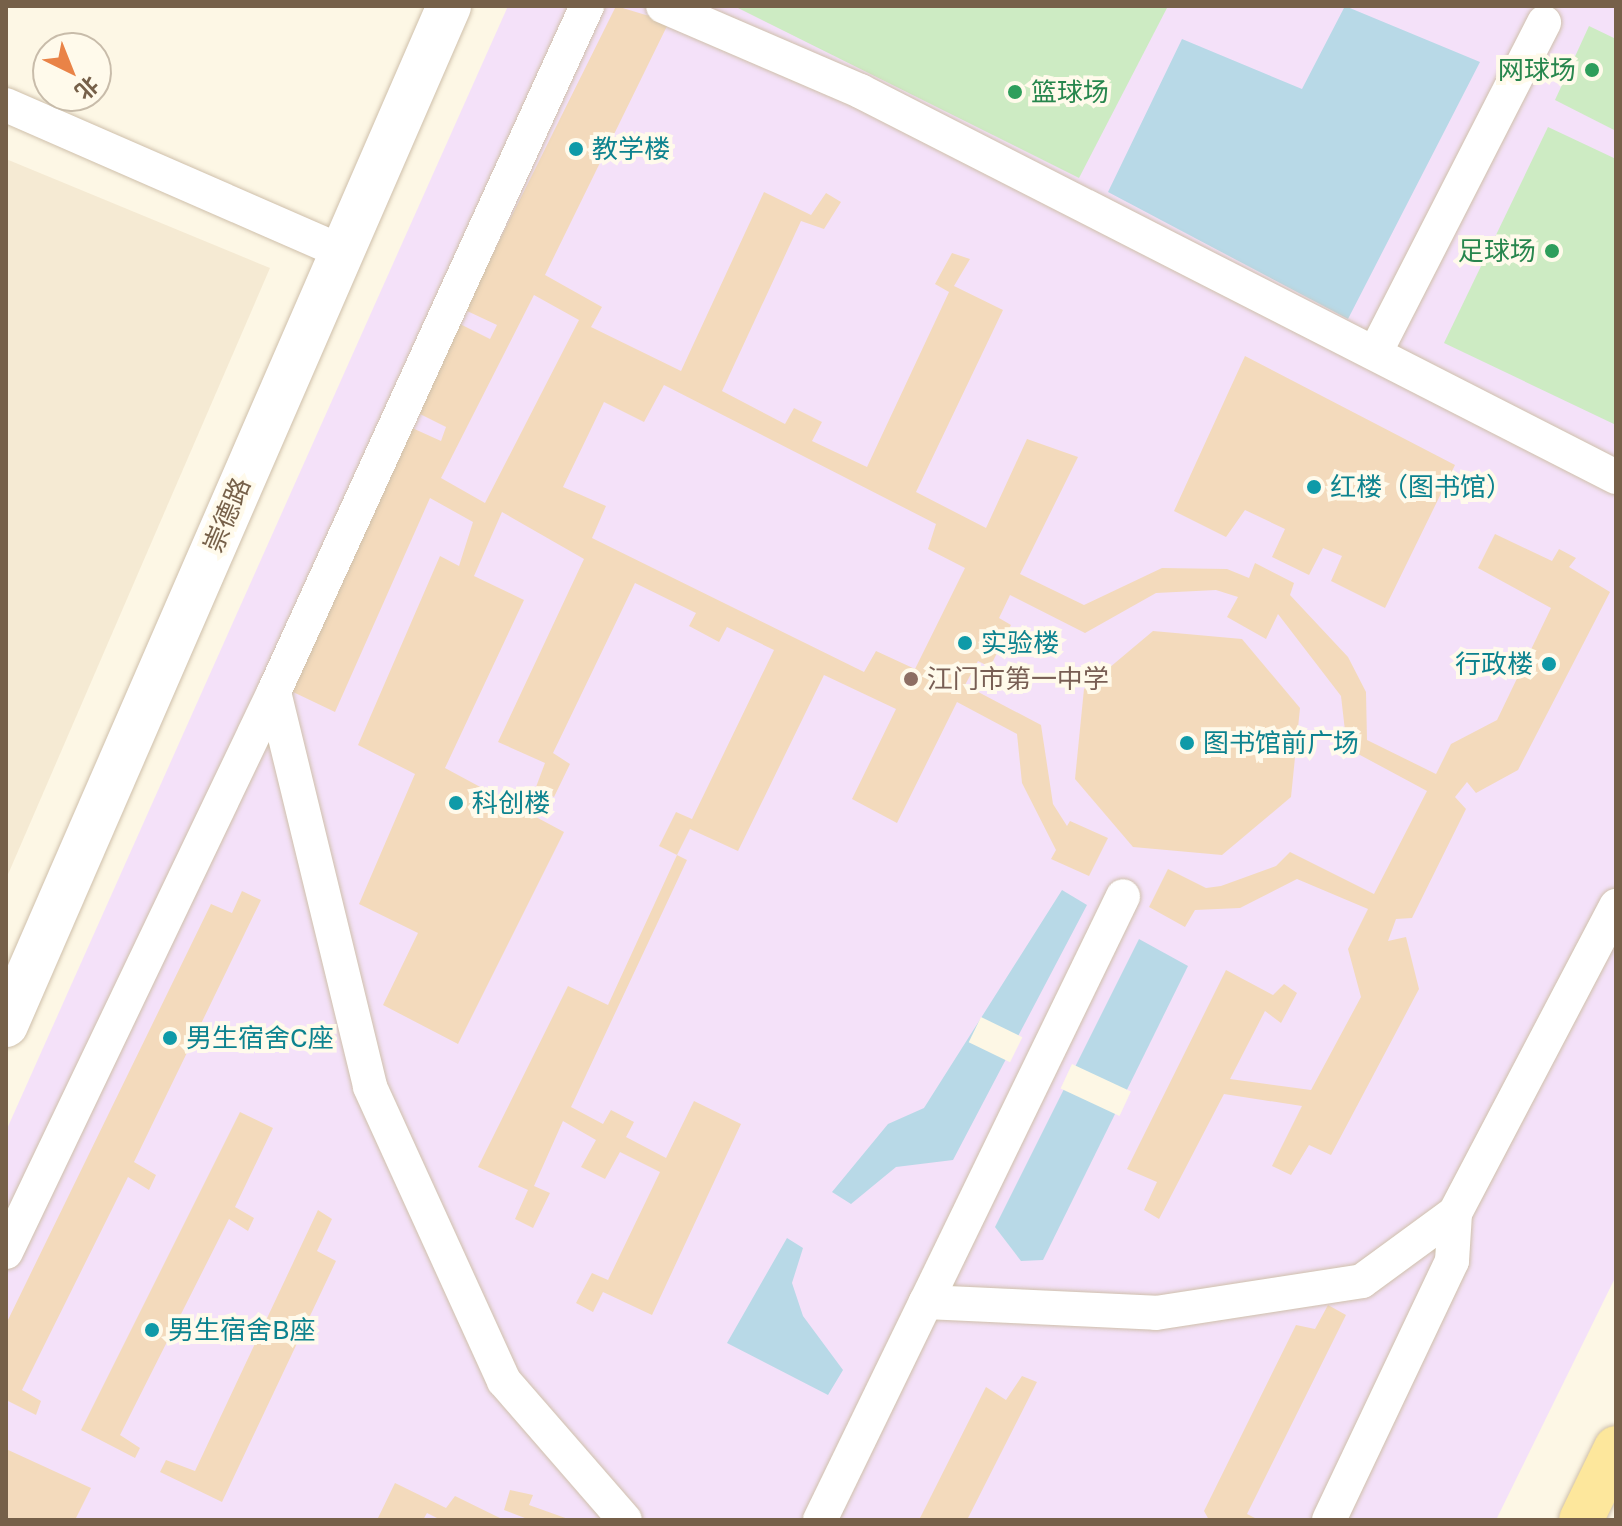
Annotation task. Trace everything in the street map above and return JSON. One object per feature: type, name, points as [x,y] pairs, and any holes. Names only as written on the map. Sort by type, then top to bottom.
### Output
[{"type":"main road","points":[[1581,1520],[1616,1448]]},
{"type":"street","name":"崇德路","points":[[6,1025],[449,6]]},
{"type":"street","points":[[6,1252],[274,692],[587,6]]},
{"type":"street","points":[[663,6],[860,91],[1376,351],[1616,477]]},
{"type":"street","points":[[1376,351],[1544,22]]},
{"type":"street","points":[[6,105],[342,252]]},
{"type":"street","points":[[274,692],[370,1087],[504,1381],[625,1520]]},
{"type":"street","points":[[820,1520],[1123,896]]},
{"type":"street","points":[[1329,1520],[1452,1261],[1455,1213],[1616,906]]},
{"type":"street","points":[[926,1302],[1156,1313],[1362,1281],[1455,1213]]},
{"type":"shaded area","name":"江门市第一中学","points":[[508,6],[1616,6],[1616,1276],[1496,1520],[6,1520],[6,1131]]},
{"type":"shaded area","points":[[6,159],[270,268],[6,879]]},
{"type":"green space","name":"篮球场","points":[[734,6],[1168,6],[1079,178]]},
{"type":"green space","name":"网球场","points":[[1589,26],[1616,39],[1616,131],[1555,100]]},
{"type":"green space","name":"足球场","points":[[1548,127],[1616,159],[1616,425],[1444,343]]},
{"type":"water","points":[[1345,6],[1480,62],[1348,319],[1108,192],[1182,39],[1302,89]]},
{"type":"water","points":[[1062,890],[1087,905],[953,1160],[896,1167],[851,1204],[832,1192],[888,1124],[924,1108]]},
{"type":"water","points":[[1139,939],[1188,966],[1043,1260],[1021,1261],[995,1227]]},
{"type":"water","points":[[787,1238],[803,1248],[792,1283],[803,1316],[843,1370],[828,1395],[727,1343]]},
{"type":"pier","points":[[981,1017],[1022,1037],[1010,1062],[969,1042]]},
{"type":"pier","points":[[1072,1064],[1131,1091],[1119,1116],[1061,1088]]},
{"type":"building","points":[[616,6],[669,22],[545,275],[602,307],[591,327],[681,371],[764,192],[811,215],[826,193],[841,202],[824,229],[801,221],[722,391],[785,424],[794,408],[822,422],[812,441],[867,467],[949,292],[935,284],[952,253],[970,259],[954,286],[1003,310],[916,492],[986,528],[1027,439],[1078,457],[1020,574],[1084,605],[1162,568],[1227,569],[1249,578],[1255,563],[1294,583],[1290,595],[1348,657],[1366,692],[1367,740],[1436,774],[1451,744],[1497,720],[1551,608],[1478,568],[1495,534],[1552,561],[1559,549],[1576,558],[1569,567],[1610,592],[1518,770],[1476,793],[1467,782],[1455,797],[1466,809],[1412,918],[1396,919],[1388,941],[1406,937],[1419,989],[1331,1155],[1309,1145],[1291,1175],[1272,1166],[1302,1106],[1224,1094],[1159,1219],[1144,1210],[1157,1182],[1127,1169],[1226,970],[1273,995],[1284,984],[1297,993],[1281,1023],[1265,1011],[1230,1079],[1311,1090],[1361,997],[1348,949],[1368,909],[1297,879],[1240,908],[1195,910],[1185,927],[1149,907],[1168,869],[1206,888],[1221,886],[1276,866],[1290,852],[1374,894],[1427,791],[1347,748],[1341,696],[1278,614],[1266,639],[1227,617],[1238,597],[1216,590],[1156,593],[1085,633],[1010,595],[999,618],[1011,625],[990,667],[978,661],[965,685],[1041,725],[1053,804],[1067,826],[1070,821],[1108,838],[1089,876],[1051,859],[1056,850],[1022,783],[1017,734],[957,702],[897,823],[852,799],[896,709],[824,675],[738,851],[690,829],[677,855],[659,846],[676,812],[692,819],[774,650],[727,627],[719,642],[689,626],[696,613],[635,583],[553,753],[570,764],[554,797],[536,787],[545,763],[498,742],[584,559],[502,512],[474,576],[524,600],[445,768],[564,832],[458,1044],[383,1005],[418,933],[359,904],[415,774],[358,745],[440,556],[459,566],[473,522],[430,498],[335,712],[291,691],[410,427],[441,441],[446,427],[418,413],[460,324],[490,339],[497,325],[465,310]],"holes":[[[534,295],[579,320],[485,503],[441,478]],[[664,385],[936,524],[928,549],[965,568],[915,669],[876,651],[864,672],[592,538],[606,506],[563,487],[604,402],[644,422]]]},
{"type":"building","name":"红楼（图书馆）","points":[[1245,356],[1455,465],[1385,608],[1331,581],[1342,556],[1323,548],[1309,575],[1272,557],[1285,529],[1245,510],[1226,537],[1174,511]]},
{"type":"building","name":"图书馆前广场","points":[[1153,631],[1242,639],[1300,708],[1291,797],[1222,855],[1133,847],[1075,779],[1084,689]]},
{"type":"building","points":[[677,855],[687,860],[571,1107],[603,1124],[611,1110],[634,1122],[626,1137],[666,1158],[694,1101],[741,1124],[652,1315],[603,1292],[593,1312],[576,1303],[592,1273],[608,1280],[660,1172],[620,1152],[605,1179],[581,1167],[596,1140],[563,1121],[534,1186],[550,1193],[533,1228],[515,1219],[528,1190],[478,1167],[568,986],[608,1005]]},
{"type":"building","name":"男生宿舍C座","points":[[242,891],[261,900],[134,1162],[156,1175],[149,1190],[128,1177],[22,1390],[41,1401],[36,1415],[6,1400],[6,1324],[211,904],[232,913]]},
{"type":"building","name":"男生宿舍B座","points":[[240,1112],[273,1128],[235,1207],[254,1218],[248,1231],[229,1219],[120,1435],[140,1448],[135,1458],[81,1430]]},
{"type":"building","points":[[318,1210],[332,1219],[317,1251],[336,1261],[222,1502],[160,1472],[166,1460],[195,1471]]},
{"type":"building","points":[[1328,1305],[1346,1315],[1247,1514],[1259,1520],[1209,1520],[1204,1511],[1296,1325],[1315,1329]]},
{"type":"building","points":[[1022,1376],[1037,1382],[967,1520],[919,1520],[986,1387],[1006,1400]]},
{"type":"building","points":[[6,1449],[91,1488],[75,1520],[6,1520]]},
{"type":"building","points":[[395,1483],[446,1508],[455,1496],[504,1520],[441,1520],[427,1513],[423,1520],[377,1520]]},
{"type":"building","points":[[510,1490],[533,1495],[529,1505],[571,1520],[530,1520],[504,1510]]},
{"type":"place","name":"网球场","points":[[1592,70]]},
{"type":"place","name":"篮球场","points":[[1015,92]]},
{"type":"place","name":"教学楼","points":[[576,149]]},
{"type":"place","name":"足球场","points":[[1552,251]]},
{"type":"place","name":"红楼（图书馆）","points":[[1314,487]]},
{"type":"place","name":"实验楼","points":[[965,643]]},
{"type":"place","name":"行政楼","points":[[1549,664]]},
{"type":"place","name":"江门市第一中学","points":[[911,679]]},
{"type":"place","name":"图书馆前广场","points":[[1187,743]]},
{"type":"place","name":"科创楼","points":[[456,803]]},
{"type":"place","name":"男生宿舍C座","points":[[170,1038]]},
{"type":"place","name":"男生宿舍B座","points":[[152,1330]]}]
